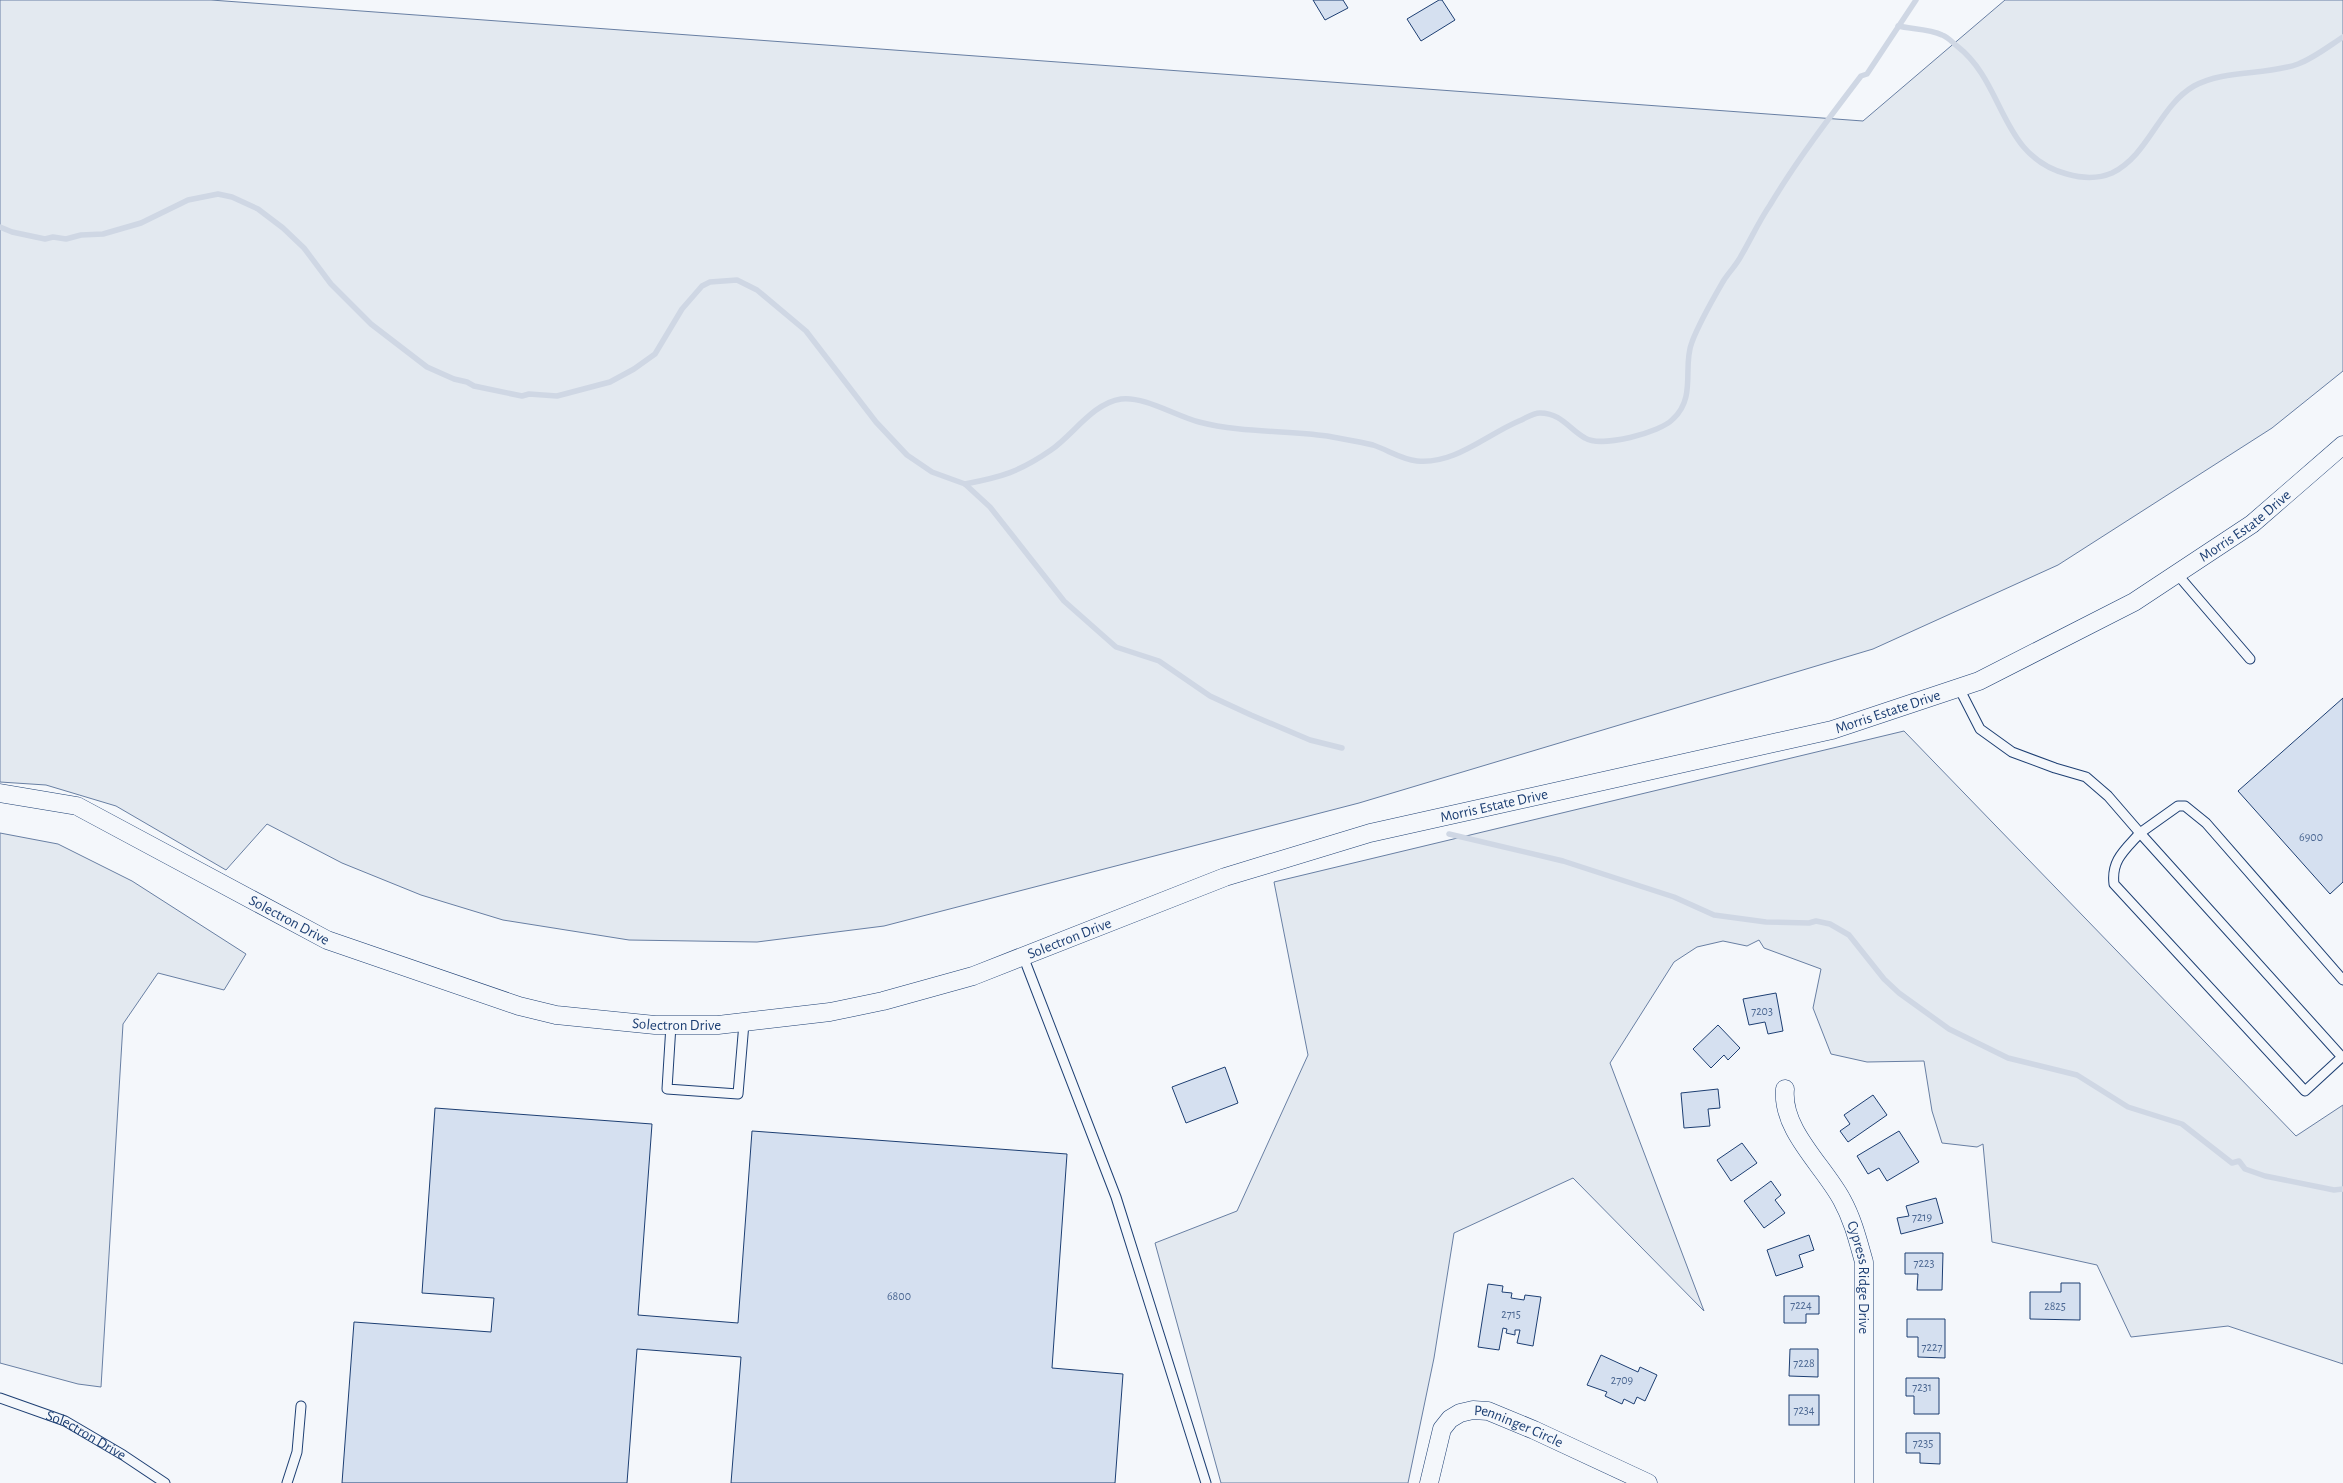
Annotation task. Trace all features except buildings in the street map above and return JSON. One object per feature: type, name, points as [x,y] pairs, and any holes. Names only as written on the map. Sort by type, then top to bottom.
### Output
[{"type":"street","name":"Morris Estate Drive","points":[[1370,833],[1832,730],[1979,682],[2126,606],[2176,574],[2252,524],[2343,445]]},
{"type":"street","name":"Solectron Drive","points":[[0,793],[77,806],[328,940],[510,1003],[556,1015],[671,1025],[744,1023],[830,1012],[882,1002],[972,976],[1225,877],[1370,833]]},
{"type":"street","name":"Cypress Ridge Drive","points":[[1785,1090],[1786,1113],[1793,1128],[1842,1200],[1856,1232],[1864,1262],[1864,1483]]},
{"type":"street","name":"Penninger Circle","points":[[1429,1483],[1442,1429],[1450,1419],[1460,1413],[1472,1410],[1488,1411],[1534,1430],[1648,1483]]},
{"type":"lane","points":[[2176,574],[2250,659]]},
{"type":"lane","points":[[1959,688],[1980,729],[2012,752],[2086,777],[2108,796],[2140,833],[2342,1057],[2305,1091],[2114,884],[2112,872],[2118,859],[2140,833],[2178,806],[2185,806],[2206,823],[2343,980]]},
{"type":"lane","points":[[1024,956],[1116,1197],[1206,1483]]},
{"type":"lane","points":[[671,1025],[666,1089],[738,1094],[744,1023]]},
{"type":"lane","name":"Solectron Drive","points":[[0,1398],[65,1421],[124,1455],[165,1483]]},
{"type":"lane","points":[[287,1483],[297,1452],[301,1406]]},
{"type":"shaded area","points":[[0,0],[211,0],[1863,121],[2005,0],[2343,0],[2343,371],[2272,428],[2058,565],[1873,649],[1359,803],[884,926],[757,942],[629,940],[503,920],[421,895],[342,863],[267,824],[226,870],[116,806],[46,785],[0,782]]},
{"type":"shaded area","points":[[1904,731],[2296,1136],[2343,1105],[2343,1364],[2228,1326],[2131,1337],[2097,1265],[1992,1242],[1983,1144],[1977,1147],[1942,1143],[1932,1111],[1924,1061],[1867,1062],[1831,1054],[1813,1008],[1821,969],[1764,948],[1759,940],[1747,946],[1723,941],[1697,947],[1674,962],[1610,1063],[1704,1311],[1573,1178],[1454,1233],[1434,1358],[1408,1483],[1221,1483],[1155,1243],[1237,1211],[1308,1055],[1274,882]]},
{"type":"shaded area","points":[[0,833],[58,844],[132,881],[246,954],[224,990],[158,973],[123,1024],[101,1387],[78,1384],[0,1363]]},
{"type":"waterway","points":[[965,484],[1000,476],[1029,464],[1059,444],[1092,413],[1111,402],[1121,399],[1140,400],[1190,419],[1215,426],[1311,434],[1362,442],[1417,461],[1431,461],[1457,454],[1537,413],[1554,416],[1585,438],[1593,441],[1616,440],[1644,434],[1666,424],[1673,419],[1685,401],[1689,351],[1703,318],[1724,280],[1739,259],[1766,211],[1802,155],[1861,76],[1867,74],[1916,0]]},
{"type":"waterway","points":[[1898,26],[1932,31],[1944,36],[1957,46],[1973,62],[1985,80],[2015,136],[2028,152],[2045,165],[2067,174],[2090,177],[2107,175],[2125,165],[2136,155],[2172,106],[2194,86],[2219,77],[2285,68],[2298,64],[2316,55],[2343,37]]},
{"type":"waterway","points":[[0,227],[12,232],[45,239],[53,237],[66,239],[81,235],[103,234],[141,223],[188,200],[218,194],[232,197],[258,209],[283,228],[304,248],[331,284],[371,324],[427,367],[474,386],[522,396],[529,394],[557,396],[610,382],[634,369],[655,354],[682,309],[702,286],[710,282],[737,280],[757,290],[806,331],[876,422],[907,455],[932,472],[965,484],[990,507],[1064,601],[1116,647],[1159,661],[1210,696],[1251,715],[1310,740],[1342,748]]},
{"type":"waterway","points":[[1449,834],[1563,861],[1674,897],[1714,915],[1766,922],[1809,923],[1816,921],[1830,924],[1849,935],[1884,979],[1899,993],[1949,1029],[2008,1058],[2077,1075],[2128,1107],[2182,1124],[2232,1163],[2239,1161],[2245,1169],[2265,1176],[2334,1190],[2343,1189]]}]
